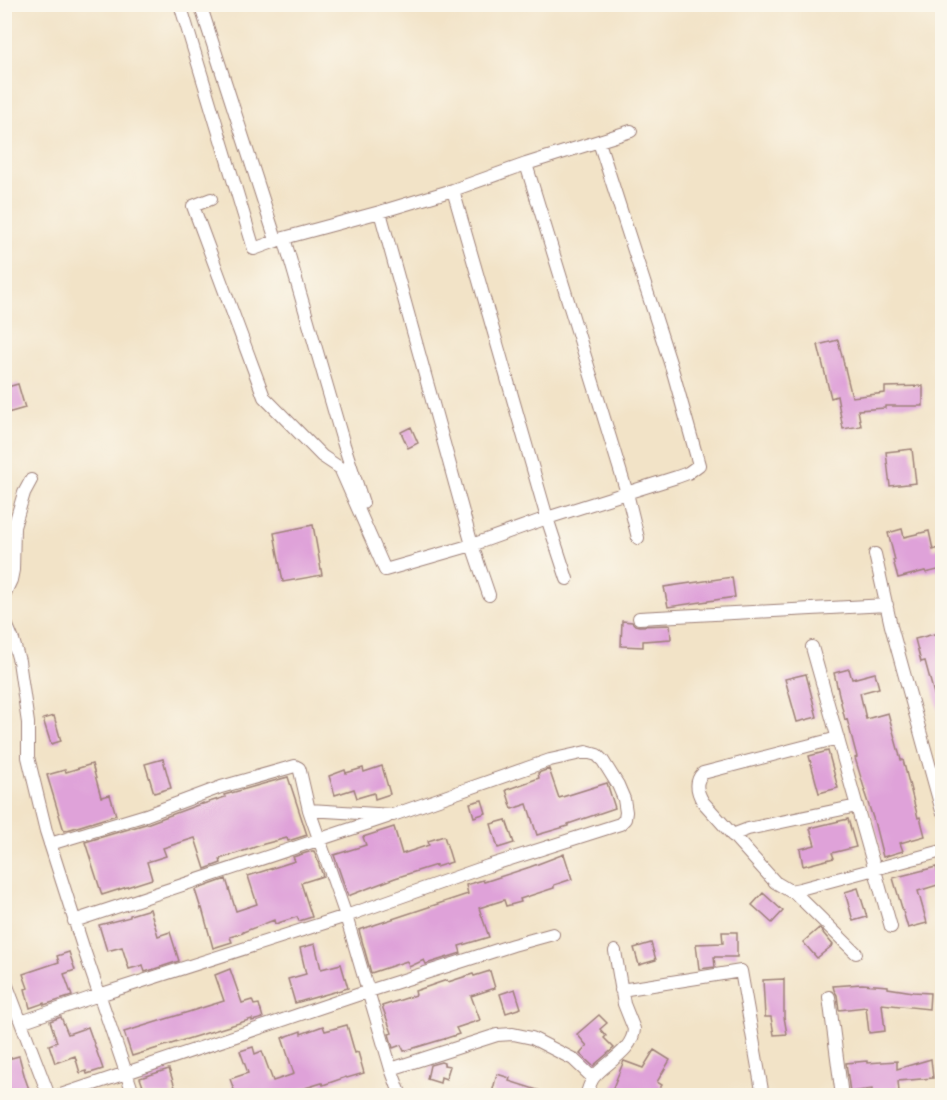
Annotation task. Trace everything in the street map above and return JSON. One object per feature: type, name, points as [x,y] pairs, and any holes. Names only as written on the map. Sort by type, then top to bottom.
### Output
[{"type":"street","points":[[180,4],[254,249],[280,239],[453,190],[631,131]]},
{"type":"street","points":[[200,4],[280,239],[385,570]]},
{"type":"street","points":[[385,570],[472,545],[547,518],[688,473],[699,465],[673,372],[599,142]]},
{"type":"street","points":[[526,164],[627,493],[638,538]]},
{"type":"street","points":[[453,190],[547,518],[567,579]]},
{"type":"street","points":[[211,199],[193,206],[264,397],[322,456],[340,468],[385,570]]},
{"type":"street","points":[[380,212],[472,545],[489,595]]},
{"type":"street","points":[[4,595],[13,570],[14,527],[24,493],[31,480]]},
{"type":"street","points":[[875,554],[891,626],[942,812]]},
{"type":"street","points":[[639,618],[887,605]]},
{"type":"street","points":[[5,624],[13,640],[18,661],[28,723],[28,757],[50,844],[134,1095]]},
{"type":"street","points":[[812,647],[891,927]]},
{"type":"street","points":[[838,738],[704,773],[698,781],[698,794],[775,882],[794,891],[856,953]]},
{"type":"street","points":[[21,1022],[620,824],[625,819],[624,799],[618,785],[597,755],[586,752],[550,760],[75,921]]},
{"type":"street","points":[[50,844],[146,815],[220,787],[298,767],[309,810],[346,916],[400,1095]]},
{"type":"street","points":[[732,835],[748,829],[857,806]]},
{"type":"street","points":[[309,810],[393,815]]},
{"type":"street","points":[[794,891],[942,850]]},
{"type":"street","points":[[58,1095],[369,991],[553,934]]},
{"type":"street","points":[[586,1095],[593,1078],[626,1047],[635,1033],[624,1004],[615,951]]},
{"type":"street","points":[[621,990],[741,971],[763,1095]]},
{"type":"street","points":[[4,978],[49,1095]]},
{"type":"street","points":[[829,997],[842,1095]]},
{"type":"street","points":[[391,1069],[497,1035],[513,1034],[532,1038],[573,1059],[593,1078]]},
{"type":"building","points":[[838,340],[852,397],[885,393],[885,387],[923,386],[923,406],[885,406],[885,408],[858,410],[861,426],[843,429],[837,396],[831,398],[818,345]]},
{"type":"building","points":[[18,384],[25,408],[4,414],[4,388]]},
{"type":"building","points":[[411,427],[418,443],[408,448],[401,432]]},
{"type":"building","points":[[912,449],[916,483],[890,486],[886,452]]},
{"type":"building","points":[[313,525],[322,575],[283,582],[274,533]]},
{"type":"building","points":[[902,529],[904,537],[929,531],[933,550],[942,547],[942,569],[898,578],[888,533]]},
{"type":"building","points":[[732,577],[735,597],[668,607],[664,587]]},
{"type":"building","points":[[622,621],[632,622],[639,626],[670,625],[671,639],[643,641],[643,647],[621,646]]},
{"type":"building","points":[[942,632],[942,712],[939,712],[925,661],[921,662],[915,639]]},
{"type":"building","points":[[849,669],[852,679],[875,673],[879,688],[860,693],[866,719],[888,713],[925,836],[900,843],[903,851],[883,857],[834,673]]},
{"type":"building","points":[[806,674],[817,717],[797,722],[785,679]]},
{"type":"building","points":[[54,716],[61,741],[51,744],[43,719]]},
{"type":"building","points":[[828,751],[838,788],[819,793],[809,756]]},
{"type":"building","points":[[163,759],[171,788],[154,793],[145,764]]},
{"type":"building","points":[[92,764],[101,797],[110,795],[116,815],[64,831],[47,775]]},
{"type":"building","points":[[382,766],[390,794],[375,799],[374,793],[357,798],[354,789],[335,795],[329,776],[345,770],[346,773],[363,768],[364,772]]},
{"type":"building","points":[[549,769],[559,798],[607,783],[615,808],[537,835],[527,804],[512,809],[506,790],[539,778],[538,773]]},
{"type":"building","points":[[288,777],[307,835],[288,841],[287,838],[264,844],[220,859],[221,863],[205,869],[195,838],[163,848],[166,856],[147,862],[152,879],[102,895],[85,842],[149,823],[225,797],[224,795]]},
{"type":"building","points":[[482,800],[486,813],[474,817],[470,803]]},
{"type":"building","points":[[848,819],[856,847],[832,853],[834,858],[803,866],[800,849],[815,845],[810,828]]},
{"type":"building","points":[[506,820],[514,843],[498,848],[491,824]]},
{"type":"building","points":[[394,827],[402,854],[429,845],[428,841],[444,836],[452,862],[395,878],[348,896],[334,855],[366,845],[363,837]]},
{"type":"building","points":[[314,851],[323,876],[301,883],[312,917],[299,921],[297,917],[275,924],[274,920],[230,937],[232,942],[213,948],[195,890],[226,879],[236,911],[257,904],[248,876],[295,861],[293,857]]},
{"type":"building","points":[[564,854],[572,879],[554,885],[554,888],[520,899],[521,902],[506,906],[504,900],[479,908],[489,937],[459,946],[461,953],[426,964],[424,960],[409,967],[407,961],[371,973],[359,930],[468,894],[466,885],[483,880],[484,882]]},
{"type":"building","points":[[936,867],[941,884],[918,891],[927,923],[908,928],[893,878]]},
{"type":"building","points":[[858,888],[867,917],[853,921],[845,892]]},
{"type":"building","points":[[763,893],[783,911],[772,923],[752,905]]},
{"type":"building","points":[[150,909],[158,936],[170,932],[179,961],[145,972],[143,965],[129,969],[122,947],[107,951],[99,925]]},
{"type":"building","points":[[819,928],[833,945],[817,958],[803,942]]},
{"type":"building","points":[[722,932],[737,932],[737,957],[714,957],[715,967],[699,969],[696,944],[723,943]]},
{"type":"building","points":[[651,943],[656,960],[639,965],[634,948]]},
{"type":"building","points":[[315,944],[321,969],[341,964],[348,988],[295,1003],[288,979],[306,974],[300,948]]},
{"type":"building","points":[[69,952],[75,970],[64,974],[72,996],[30,1008],[25,989],[28,988],[23,974],[59,962],[57,956]]},
{"type":"building","points":[[230,969],[242,1003],[252,1000],[254,1005],[259,1004],[263,1018],[252,1021],[252,1019],[132,1056],[124,1032],[224,1001],[215,975]]},
{"type":"building","points":[[490,971],[495,988],[471,996],[480,1020],[456,1028],[459,1034],[444,1039],[404,1051],[401,1045],[393,1048],[389,1034],[392,1033],[382,1006],[416,995],[415,991],[447,980],[448,982]]},
{"type":"building","points":[[784,979],[784,1017],[787,1034],[774,1035],[771,1017],[765,1017],[763,980]]},
{"type":"building","points":[[862,984],[930,993],[929,1009],[882,1004],[885,1031],[869,1033],[866,1007],[839,1010],[833,986]]},
{"type":"building","points":[[515,989],[521,1008],[506,1013],[500,994]]},
{"type":"building","points":[[599,1015],[607,1023],[600,1029],[606,1036],[604,1038],[614,1048],[593,1066],[580,1054],[587,1046],[577,1034]]},
{"type":"building","points":[[61,1017],[68,1034],[88,1027],[103,1069],[87,1074],[86,1071],[80,1073],[75,1056],[55,1063],[49,1045],[57,1042],[50,1021]]},
{"type":"building","points":[[347,1025],[355,1053],[358,1052],[364,1073],[295,1091],[297,1095],[236,1095],[230,1079],[248,1073],[240,1051],[253,1047],[255,1054],[262,1051],[273,1081],[294,1074],[282,1038],[323,1026],[325,1031]]},
{"type":"building","points":[[654,1050],[670,1060],[657,1082],[662,1085],[656,1095],[610,1095],[624,1061],[643,1068]]},
{"type":"building","points":[[19,1056],[31,1095],[10,1095],[4,1076],[4,1060]]},
{"type":"building","points":[[931,1059],[933,1078],[898,1081],[899,1092],[872,1093],[872,1089],[850,1092],[846,1063],[897,1061],[897,1069]]},
{"type":"building","points":[[441,1062],[450,1066],[446,1079],[441,1077],[440,1083],[427,1079],[430,1065]]},
{"type":"building","points":[[169,1069],[175,1087],[170,1089],[172,1095],[146,1095],[140,1078]]},
{"type":"building","points":[[497,1074],[510,1078],[509,1081],[547,1093],[547,1095],[492,1093]]}]
